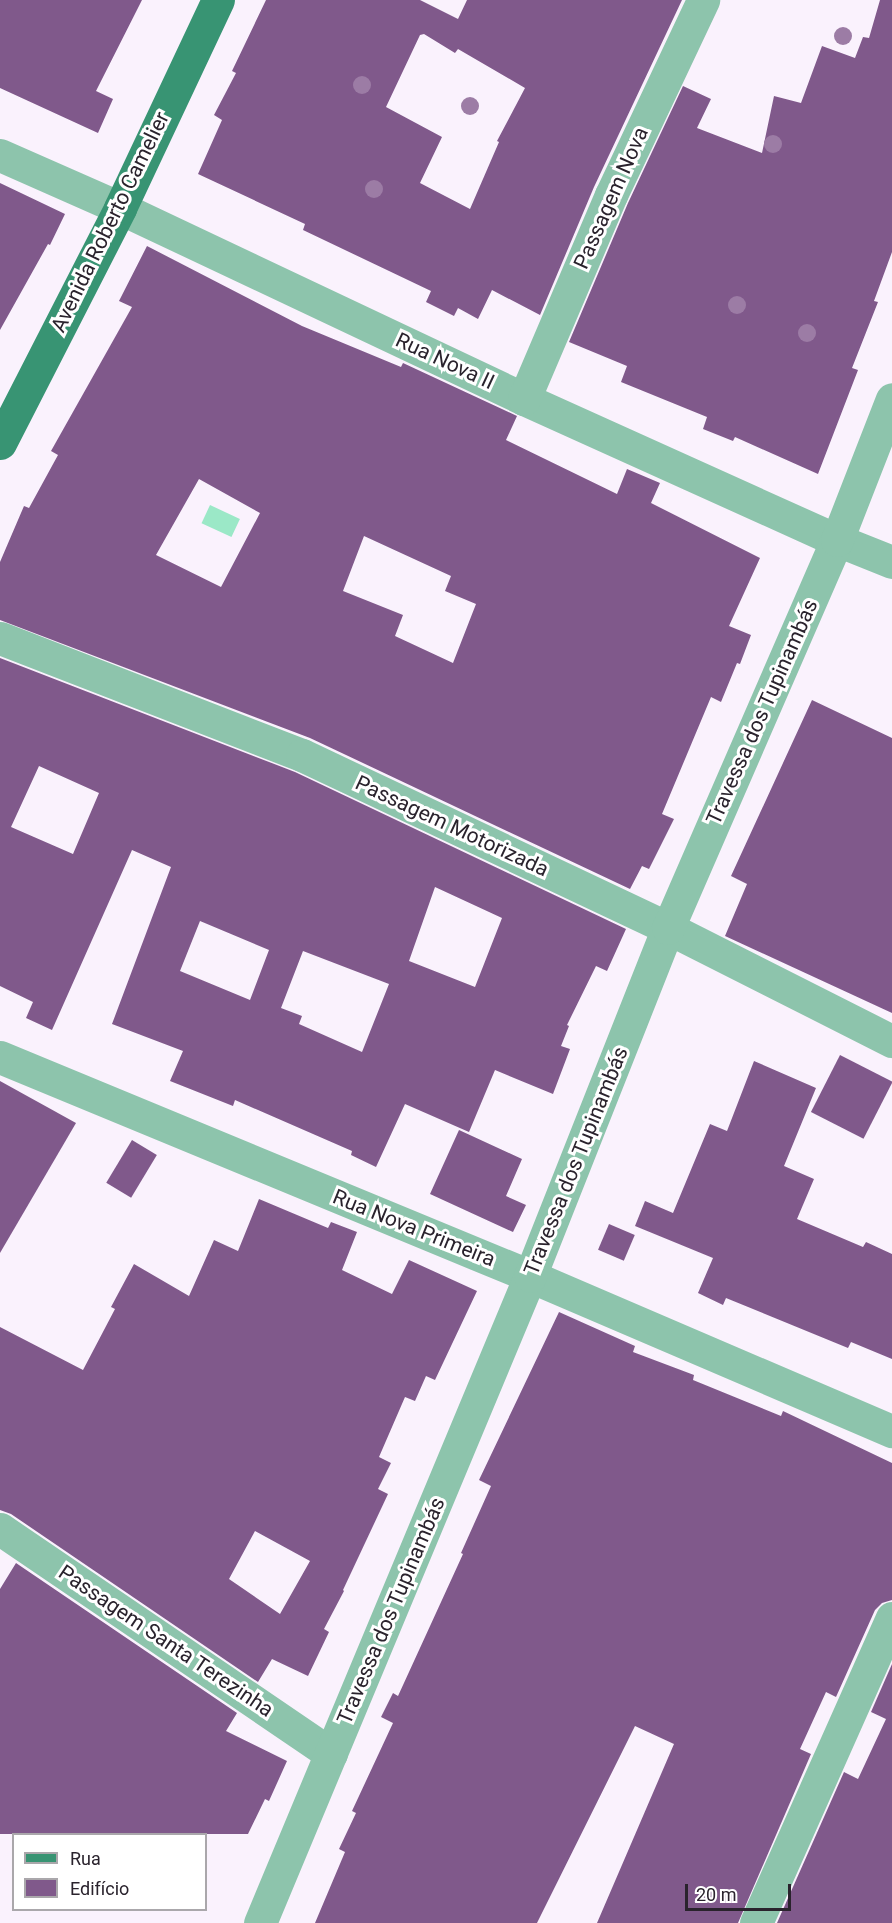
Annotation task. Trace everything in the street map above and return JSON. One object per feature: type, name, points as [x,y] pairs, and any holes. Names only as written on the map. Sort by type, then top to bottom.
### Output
[{"type":"main road","name":"Avenida Roberto Camelier","points":[[0,443],[120,208],[218,0]]},
{"type":"street","name":"Passagem Nova","points":[[524,399],[611,195],[703,0]]},
{"type":"street","name":"Rua Nova II","points":[[0,154],[120,208],[524,399],[837,540],[892,561]]},
{"type":"street","name":"Travessa dos Tupinambás","points":[[260,1923],[530,1276],[668,928],[837,540],[892,399]]},
{"type":"street","name":"Passagem Motorizada","points":[[0,638],[302,755],[668,928],[892,1041]]},
{"type":"street","name":"Rua Nova Primeira","points":[[0,1057],[530,1276],[892,1431]]},
{"type":"street","name":"Passagem Santa Terezinha","points":[[0,1529],[331,1754]]},
{"type":"street","points":[[756,1923],[892,1618]]},
{"type":"shaded area","points":[[210,505],[240,519],[231,537],[202,523]]},
{"type":"building","points":[[0,0],[142,0],[96,91],[113,99],[98,133],[0,88]]},
{"type":"building","points":[[266,0],[420,0],[458,19],[467,0],[682,0],[594,187],[540,315],[492,290],[478,319],[458,308],[454,316],[426,302],[431,291],[303,230],[305,224],[198,174],[222,120],[214,115],[236,73],[232,71]],"holes":[[[424,34],[455,53],[458,49],[525,88],[497,141],[499,142],[470,209],[420,183],[442,137],[386,107],[420,35]]]},
{"type":"building","points":[[880,0],[892,0],[892,252],[874,301],[878,302],[852,368],[858,370],[818,474],[735,437],[733,441],[703,429],[707,417],[621,382],[627,366],[569,342],[628,203],[683,86],[711,99],[697,128],[762,153],[774,96],[801,103],[822,46],[855,58],[863,37],[869,38]]},
{"type":"building","points":[[0,183],[65,214],[50,245],[48,244],[0,330]]},
{"type":"building","points":[[147,246],[302,326],[401,367],[403,363],[517,416],[506,440],[617,494],[627,469],[660,483],[651,503],[760,558],[729,626],[751,635],[740,664],[737,663],[721,702],[711,697],[662,814],[674,819],[649,869],[642,866],[630,889],[310,738],[0,620],[0,562],[24,506],[29,508],[58,455],[51,451],[132,307],[119,301]],"holes":[[[199,479],[260,513],[221,587],[156,555]],[[364,536],[451,576],[445,591],[476,604],[453,663],[395,636],[403,615],[343,591]]]},
{"type":"building","points":[[0,658],[295,772],[626,929],[607,971],[596,966],[567,1025],[569,1026],[561,1046],[570,1049],[553,1094],[495,1070],[469,1132],[405,1104],[376,1167],[351,1155],[352,1151],[235,1100],[233,1106],[170,1081],[183,1051],[112,1024],[171,867],[132,850],[52,1030],[26,1018],[33,1002],[0,986]],"holes":[[[39,766],[99,793],[73,854],[11,827]],[[435,887],[502,918],[475,987],[409,961]],[[200,921],[269,950],[250,1000],[180,971]],[[303,951],[389,984],[362,1052],[299,1024],[302,1016],[281,1008]]]},
{"type":"building","points":[[812,700],[892,738],[892,1013],[725,936],[747,884],[731,876]]},
{"type":"building","points":[[840,1055],[892,1081],[864,1139],[811,1112]]},
{"type":"building","points":[[754,1061],[816,1088],[784,1166],[814,1179],[797,1219],[863,1247],[866,1242],[892,1254],[892,1359],[851,1342],[848,1348],[726,1298],[723,1305],[698,1293],[713,1258],[635,1226],[645,1201],[673,1213],[710,1124],[727,1131]]},
{"type":"building","points":[[0,1081],[76,1123],[0,1253]]},
{"type":"building","points":[[459,1130],[522,1159],[506,1196],[526,1205],[513,1232],[430,1194]]},
{"type":"building","points":[[132,1140],[157,1155],[131,1198],[106,1183]]},
{"type":"building","points":[[259,1199],[328,1228],[331,1222],[357,1232],[342,1270],[392,1294],[409,1260],[477,1291],[435,1380],[426,1376],[415,1401],[405,1397],[379,1457],[391,1463],[378,1489],[388,1494],[324,1629],[329,1632],[308,1676],[272,1659],[258,1682],[11,1514],[0,1510],[0,1327],[83,1370],[115,1309],[111,1307],[134,1264],[189,1296],[214,1240],[238,1251]],"holes":[[[255,1531],[310,1561],[280,1614],[229,1579]]]},
{"type":"building","points":[[609,1224],[635,1235],[624,1261],[598,1250]]},
{"type":"building","points":[[559,1312],[635,1346],[633,1352],[694,1375],[693,1380],[781,1416],[783,1411],[892,1463],[892,1600],[882,1603],[875,1610],[836,1697],[826,1692],[800,1749],[811,1754],[738,1923],[597,1923],[674,1744],[635,1726],[537,1923],[315,1923],[345,1852],[339,1849],[356,1813],[352,1811],[393,1723],[381,1717],[393,1693],[398,1696],[463,1554],[461,1553],[491,1486],[479,1480]]},
{"type":"building","points":[[16,1563],[237,1713],[226,1731],[287,1761],[269,1801],[265,1799],[248,1834],[0,1834],[0,1589]]},
{"type":"building","points":[[892,1664],[892,1923],[777,1923],[844,1772],[858,1779],[886,1719],[871,1712]]}]
